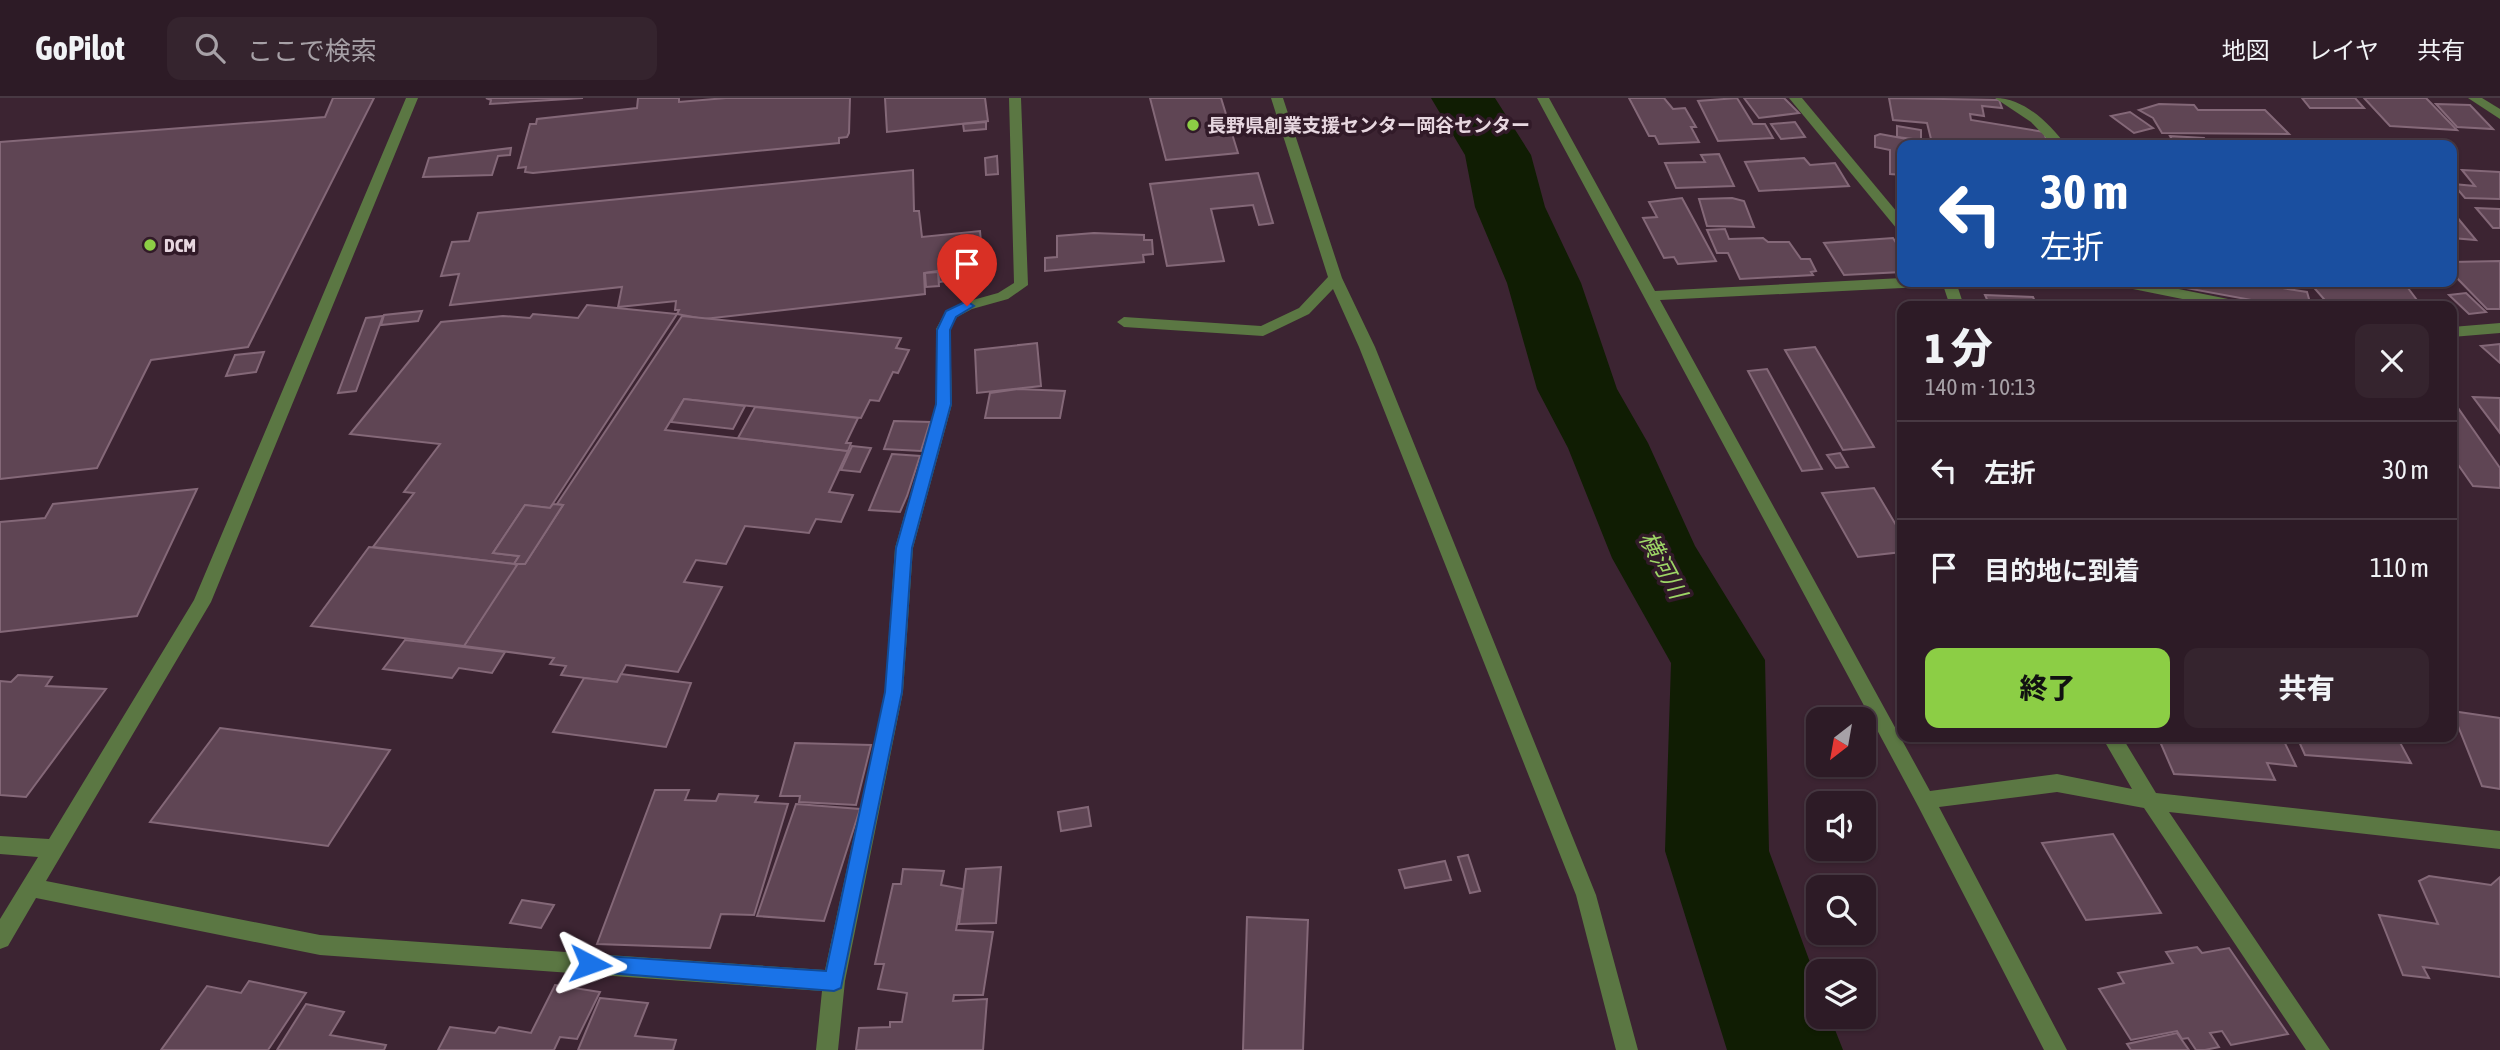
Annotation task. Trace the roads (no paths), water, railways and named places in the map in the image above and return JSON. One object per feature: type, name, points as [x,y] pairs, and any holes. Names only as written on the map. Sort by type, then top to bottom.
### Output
[{"type":"street","points":[[0,939],[202,602],[412,98]]},
{"type":"street","points":[[827,1050],[834,981],[894,692],[904,548],[944,404],[943,330],[951,314],[967,306],[1003,296],[1021,285],[1015,98]]},
{"type":"street","points":[[1278,98],[1335,278],[1367,346],[1586,895],[1627,1050]]},
{"type":"street","points":[[1543,98],[1925,800],[2056,1050]]},
{"type":"street","points":[[1795,98],[1897,220]]},
{"type":"street","points":[[2001,98],[2035,118],[2055,140]]},
{"type":"street","points":[[2474,98],[2500,115]]},
{"type":"street","points":[[1124,322],[1263,331],[1304,312],[1335,278]]},
{"type":"street","points":[[1650,296],[1897,283]]},
{"type":"street","points":[[2147,287],[2214,301]]},
{"type":"street","points":[[2457,332],[2500,328]]},
{"type":"street","points":[[2115,742],[2150,801],[2319,1050]]},
{"type":"street","points":[[1925,800],[2057,783],[2150,801],[2500,840]]},
{"type":"street","points":[[0,845],[54,849]]},
{"type":"street","points":[[31,888],[320,945],[834,981]]},
{"type":"waterway","name":"横河川","points":[[1463,98],[1498,155],[1510,207],[1544,283],[1577,389],[1592,421],[1607,443],[1656,558],[1718,660],[1717,851],[1785,1050]]},
{"type":"place","name":"長野県創業支援センター岡谷センター","points":[[1193,125]]},
{"type":"place","name":"DCM","points":[[150,245]]}]
